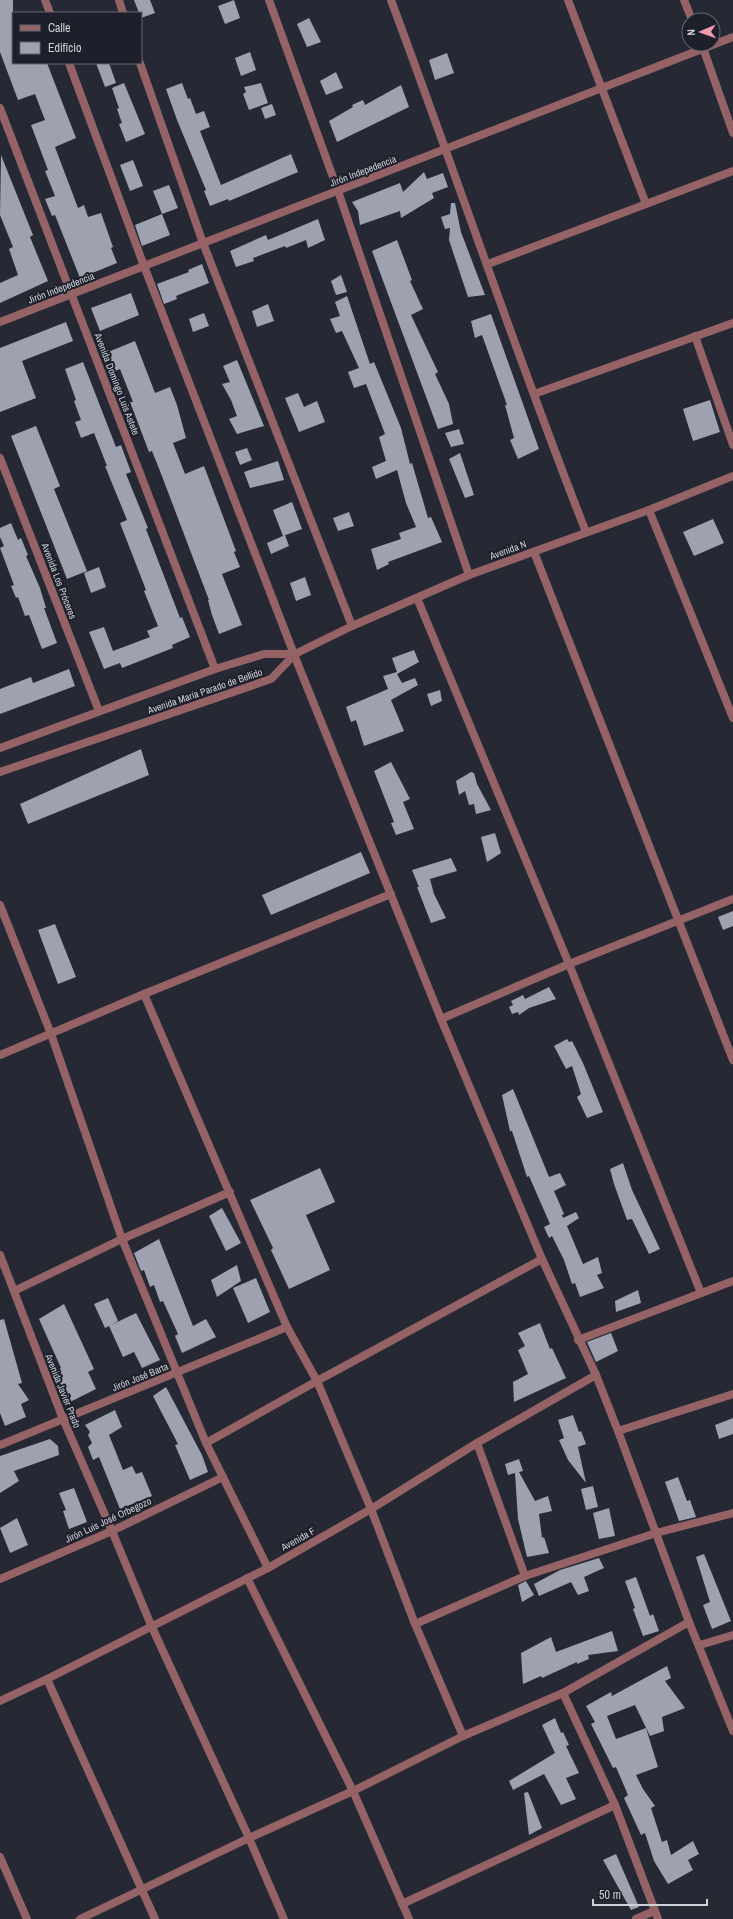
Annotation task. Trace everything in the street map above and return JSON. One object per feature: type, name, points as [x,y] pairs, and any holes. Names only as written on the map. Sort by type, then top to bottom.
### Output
[{"type":"street","points":[[45,0],[50,12]]},
{"type":"street","points":[[118,0],[123,12]]},
{"type":"street","points":[[269,0],[338,191],[469,575]]},
{"type":"street","points":[[391,0],[447,149],[534,394],[586,532]]},
{"type":"street","points":[[568,0],[646,204]]},
{"type":"street","points":[[684,0],[689,12]]},
{"type":"street","name":"Jirón Indepedencia","points":[[721,40],[733,37]]},
{"type":"street","name":"Jirón Indepedencia","points":[[0,322],[447,149],[602,88],[688,52]]},
{"type":"street","points":[[704,52],[733,133]]},
{"type":"street","points":[[69,64],[144,266],[295,654],[441,1019],[542,1259],[578,1340],[596,1375],[689,1622],[700,1645],[733,1731]]},
{"type":"street","points":[[140,64],[203,243],[352,626]]},
{"type":"street","name":"Avenida Domingo Luis Astete","points":[[0,108],[215,669]]},
{"type":"street","points":[[488,264],[733,171]]},
{"type":"street","points":[[534,394],[733,323]]},
{"type":"street","points":[[695,336],[733,445]]},
{"type":"street","name":"Avenida Los Próceres","points":[[0,458],[99,711]]},
{"type":"street","name":"Avenida N","points":[[295,654],[352,626],[469,575],[649,510],[733,476]]},
{"type":"street","points":[[649,510],[733,718]]},
{"type":"street","points":[[534,552],[733,1060]]},
{"type":"street","points":[[417,598],[569,964],[701,1293]]},
{"type":"street","name":"Avenida María Parado de Bellido","points":[[0,748],[215,669],[264,654],[295,654]]},
{"type":"street","name":"Avenida María Parado de Bellido","points":[[0,772],[271,679],[295,654]]},
{"type":"street","points":[[0,1055],[144,994],[391,894]]},
{"type":"street","points":[[441,1019],[569,964],[733,899]]},
{"type":"street","points":[[0,905],[51,1034],[122,1238],[206,1443],[268,1568]]},
{"type":"street","points":[[144,994],[288,1327],[317,1381],[371,1509],[416,1624],[463,1736]]},
{"type":"street","points":[[14,1291],[122,1238],[230,1192]]},
{"type":"street","name":"Avenida Javier Prado","points":[[0,1255],[63,1419],[151,1625],[249,1838],[284,1919]]},
{"type":"street","points":[[206,1443],[542,1259]]},
{"type":"street","points":[[578,1340],[733,1281]]},
{"type":"street","name":"Jirón José Barta","points":[[0,1445],[288,1327]]},
{"type":"street","name":"Avenida F","points":[[0,1700],[47,1679],[151,1625],[268,1568],[371,1509],[477,1443],[596,1375]]},
{"type":"street","points":[[618,1431],[733,1394]]},
{"type":"street","points":[[477,1443],[525,1576]]},
{"type":"street","name":"Jirón Luis José Orbegozo","points":[[0,1579],[112,1531],[223,1477]]},
{"type":"street","points":[[416,1624],[525,1576],[656,1533],[733,1513]]},
{"type":"street","points":[[247,1578],[353,1791],[409,1919]]},
{"type":"street","points":[[80,1919],[249,1838],[353,1791],[463,1736],[563,1693],[689,1622]]},
{"type":"street","points":[[700,1645],[733,1635]]},
{"type":"street","points":[[47,1679],[155,1919]]},
{"type":"street","points":[[563,1693],[615,1805],[658,1919]]},
{"type":"street","points":[[402,1904],[615,1805]]},
{"type":"street","points":[[0,1857],[27,1919]]},
{"type":"street","points":[[636,1919],[654,1911]]},
{"type":"building","points":[[0,0],[13,0],[12,64],[47,64],[76,138],[55,147],[78,208],[84,205],[88,217],[101,213],[117,263],[80,278],[55,215],[52,216],[45,199],[55,196],[45,171],[48,170],[31,125],[45,120],[35,94],[18,100],[0,52]]},
{"type":"building","points":[[134,0],[150,0],[155,13],[142,18],[142,12],[139,12]]},
{"type":"building","points":[[234,0],[240,18],[225,24],[218,6]]},
{"type":"building","points":[[309,18],[321,42],[307,47],[297,24]]},
{"type":"building","points":[[250,52],[256,70],[241,76],[235,58]]},
{"type":"building","points":[[447,53],[454,73],[435,80],[429,60]]},
{"type":"building","points":[[96,64],[109,64],[116,83],[105,87]]},
{"type":"building","points":[[336,72],[343,88],[326,95],[320,81]]},
{"type":"building","points":[[124,83],[145,134],[126,142],[119,124],[122,123],[117,109],[119,108],[112,88]]},
{"type":"building","points":[[182,83],[196,114],[204,111],[210,127],[200,131],[221,185],[291,154],[298,172],[229,201],[228,199],[210,206],[204,191],[206,190],[166,89]]},
{"type":"building","points":[[261,83],[268,103],[249,110],[243,94],[246,92],[244,87]]},
{"type":"building","points":[[401,85],[409,107],[337,142],[329,121],[353,107],[352,105],[363,100],[365,105]]},
{"type":"building","points":[[272,104],[276,115],[265,119],[261,108]]},
{"type":"building","points":[[1,155],[33,235],[30,237],[48,281],[0,303],[0,283],[18,275],[9,249],[13,247],[0,215]]},
{"type":"building","points":[[133,160],[143,186],[130,191],[120,165]]},
{"type":"building","points":[[424,172],[427,179],[443,173],[448,187],[432,193],[434,198],[401,218],[400,211],[360,225],[358,211],[352,202],[400,183],[403,192]]},
{"type":"building","points":[[169,185],[178,208],[162,214],[153,191]]},
{"type":"building","points":[[451,203],[455,203],[461,232],[485,295],[468,297],[449,240],[450,228],[445,229],[441,217],[450,214]]},
{"type":"building","points":[[162,214],[170,235],[142,246],[135,225]]},
{"type":"building","points":[[318,219],[325,240],[308,248],[306,240],[286,248],[285,246],[253,258],[254,261],[236,267],[230,251],[266,235],[268,240]]},
{"type":"building","points":[[397,240],[412,280],[410,281],[423,309],[411,315],[438,372],[435,374],[449,404],[453,424],[438,429],[372,251]]},
{"type":"building","points":[[202,264],[209,283],[176,296],[177,299],[164,304],[157,284],[189,272],[188,270]]},
{"type":"building","points":[[341,275],[347,292],[336,295],[331,281]]},
{"type":"building","points":[[131,293],[139,315],[100,331],[91,308]]},
{"type":"building","points":[[347,296],[370,364],[374,362],[401,428],[410,464],[412,463],[428,518],[431,517],[442,542],[388,562],[389,564],[377,570],[371,549],[401,539],[399,533],[416,527],[406,503],[397,470],[376,479],[372,467],[386,461],[379,437],[385,434],[366,384],[354,388],[348,372],[359,368],[342,331],[336,333],[330,319],[340,316],[335,302]]},
{"type":"building","points":[[268,304],[274,321],[257,327],[252,311]]},
{"type":"building","points":[[204,313],[209,326],[193,332],[189,319]]},
{"type":"building","points":[[491,314],[539,449],[518,459],[510,440],[514,438],[505,405],[507,405],[482,335],[475,338],[471,321]]},
{"type":"building","points":[[66,322],[73,341],[22,361],[36,398],[0,412],[0,348]]},
{"type":"building","points":[[135,341],[155,393],[170,387],[177,405],[186,438],[173,443],[185,474],[204,466],[236,551],[234,552],[240,567],[222,574],[242,625],[219,634],[212,615],[209,600],[160,471],[152,451],[149,452],[130,402],[133,402],[120,369],[115,371],[108,352]]},
{"type":"building","points":[[237,360],[264,426],[237,434],[229,419],[237,416],[231,400],[222,384],[230,382],[223,366]]},
{"type":"building","points":[[83,362],[116,447],[121,445],[131,472],[126,474],[148,528],[146,529],[180,618],[182,617],[190,637],[172,645],[173,648],[122,668],[120,663],[104,669],[89,632],[104,627],[113,651],[150,637],[147,631],[158,626],[144,591],[146,590],[120,523],[127,520],[105,466],[107,466],[94,433],[81,438],[75,422],[81,420],[74,401],[76,400],[65,369]]},
{"type":"building","points":[[298,393],[304,407],[317,401],[325,422],[299,432],[285,398]]},
{"type":"building","points":[[710,400],[720,432],[693,441],[683,409]]},
{"type":"building","points":[[36,426],[60,486],[54,489],[87,571],[67,579],[11,436]]},
{"type":"building","points":[[459,429],[464,444],[451,447],[445,433]]},
{"type":"building","points":[[247,448],[252,460],[240,465],[235,452]]},
{"type":"building","points":[[460,453],[474,495],[465,498],[449,459]]},
{"type":"building","points":[[278,461],[284,480],[250,488],[244,472]]},
{"type":"building","points":[[292,502],[302,529],[283,536],[273,510]]},
{"type":"building","points":[[349,512],[354,526],[338,531],[333,518]]},
{"type":"building","points":[[713,519],[724,543],[694,556],[683,532]]},
{"type":"building","points":[[11,523],[18,540],[21,538],[28,555],[26,556],[40,588],[46,608],[44,608],[57,643],[42,649],[29,615],[25,616],[18,597],[16,598],[11,586],[14,585],[0,548],[4,546],[0,537],[0,528]]},
{"type":"building","points":[[285,535],[289,546],[271,554],[267,543]]},
{"type":"building","points":[[99,567],[106,587],[91,593],[84,573]]},
{"type":"building","points":[[305,577],[311,595],[296,601],[290,583]]},
{"type":"building","points":[[414,650],[419,662],[397,674],[402,683],[415,678],[418,685],[391,700],[404,731],[364,746],[356,720],[351,722],[346,707],[388,689],[383,676],[397,672],[392,658]]},
{"type":"building","points":[[69,669],[75,686],[0,714],[0,689],[31,677],[33,683]]},
{"type":"building","points":[[440,690],[442,701],[431,706],[427,694]]},
{"type":"building","points":[[141,749],[149,775],[28,824],[20,804]]},
{"type":"building","points":[[391,762],[410,799],[403,802],[414,829],[396,835],[391,823],[394,822],[374,771]]},
{"type":"building","points":[[471,772],[474,773],[477,784],[491,810],[476,814],[474,804],[469,805],[465,791],[459,795],[456,781]]},
{"type":"building","points":[[495,833],[501,853],[487,862],[481,837]]},
{"type":"building","points":[[361,852],[370,873],[271,915],[262,895]]},
{"type":"building","points":[[451,858],[457,871],[430,879],[434,894],[446,918],[431,923],[412,870]]},
{"type":"building","points":[[733,911],[733,926],[723,930],[718,917]]},
{"type":"building","points":[[55,924],[76,977],[58,984],[38,930]]},
{"type":"building","points":[[549,987],[556,999],[529,1008],[519,1015],[518,1012],[512,1014],[509,1007],[513,1005],[511,1001],[523,995],[525,999]]},
{"type":"building","points":[[567,1039],[569,1042],[572,1041],[583,1063],[603,1112],[587,1118],[577,1097],[581,1094],[572,1066],[566,1069],[554,1046]]},
{"type":"building","points":[[513,1089],[549,1177],[560,1173],[566,1185],[554,1191],[564,1214],[562,1215],[563,1218],[576,1212],[579,1218],[567,1226],[583,1264],[598,1257],[602,1273],[597,1275],[604,1288],[580,1297],[575,1283],[572,1284],[564,1260],[552,1236],[549,1238],[544,1227],[550,1224],[529,1176],[527,1177],[512,1131],[510,1131],[502,1095]]},
{"type":"building","points":[[623,1163],[632,1190],[660,1249],[649,1254],[632,1219],[627,1220],[614,1184],[610,1169]]},
{"type":"building","points":[[320,1168],[335,1202],[306,1215],[330,1270],[289,1289],[271,1250],[273,1248],[250,1200]]},
{"type":"building","points":[[222,1208],[241,1243],[226,1251],[209,1216]]},
{"type":"building","points":[[159,1239],[193,1326],[206,1319],[216,1337],[182,1353],[175,1336],[178,1334],[163,1301],[160,1302],[154,1285],[150,1287],[144,1270],[141,1271],[134,1253]]},
{"type":"building","points":[[237,1265],[241,1281],[217,1297],[211,1280]]},
{"type":"building","points":[[256,1278],[270,1312],[248,1323],[233,1288]]},
{"type":"building","points":[[638,1290],[641,1303],[616,1312],[615,1301]]},
{"type":"building","points":[[108,1298],[118,1321],[111,1325],[136,1313],[160,1360],[142,1368],[134,1352],[123,1357],[109,1326],[105,1328],[94,1304]]},
{"type":"building","points":[[64,1304],[94,1369],[88,1372],[96,1389],[68,1403],[54,1372],[61,1368],[39,1319]]},
{"type":"building","points":[[4,1319],[22,1383],[18,1384],[29,1400],[21,1404],[26,1417],[5,1426],[0,1413],[0,1320]]},
{"type":"building","points":[[540,1323],[550,1349],[552,1348],[566,1378],[514,1402],[513,1382],[528,1374],[518,1350],[525,1346],[518,1333]]},
{"type":"building","points":[[611,1333],[618,1351],[596,1362],[587,1342]]},
{"type":"building","points":[[166,1387],[202,1455],[208,1472],[190,1480],[175,1445],[178,1444],[153,1396]]},
{"type":"building","points":[[115,1410],[122,1427],[109,1435],[123,1470],[132,1466],[136,1474],[142,1472],[152,1496],[120,1509],[99,1457],[93,1460],[88,1447],[92,1443],[88,1435],[90,1432],[85,1425]]},
{"type":"building","points":[[573,1415],[579,1432],[581,1431],[586,1444],[578,1447],[586,1483],[568,1460],[559,1440],[564,1438],[558,1420]]},
{"type":"building","points":[[733,1418],[733,1434],[719,1439],[715,1425]]},
{"type":"building","points":[[50,1439],[58,1446],[59,1455],[14,1471],[19,1481],[0,1493],[0,1456]]},
{"type":"building","points":[[519,1459],[523,1471],[519,1472],[535,1501],[548,1496],[552,1511],[539,1514],[542,1538],[544,1537],[549,1553],[527,1557],[518,1519],[515,1473],[508,1475],[505,1464]]},
{"type":"building","points":[[678,1477],[687,1501],[690,1500],[696,1517],[679,1521],[665,1482]]},
{"type":"building","points":[[593,1486],[598,1507],[586,1510],[581,1489]]},
{"type":"building","points":[[74,1488],[87,1522],[69,1529],[63,1511],[66,1510],[59,1493]]},
{"type":"building","points":[[609,1508],[615,1536],[599,1539],[593,1513]]},
{"type":"building","points":[[17,1518],[28,1545],[10,1553],[0,1528]]},
{"type":"building","points":[[704,1554],[731,1621],[712,1629],[703,1605],[710,1602],[696,1557]]},
{"type":"building","points":[[599,1558],[604,1568],[584,1577],[589,1591],[578,1595],[571,1582],[539,1596],[534,1584],[560,1570]]},
{"type":"building","points":[[636,1577],[650,1616],[653,1614],[659,1631],[643,1636],[625,1581]]},
{"type":"building","points":[[526,1581],[534,1595],[522,1602],[518,1585]]},
{"type":"building","points":[[612,1631],[618,1651],[588,1655],[589,1659],[577,1664],[577,1662],[542,1678],[541,1676],[523,1684],[521,1653],[551,1637],[556,1652]]},
{"type":"building","points":[[667,1666],[671,1678],[665,1681],[685,1708],[662,1717],[664,1731],[650,1736],[635,1705],[607,1716],[616,1739],[646,1728],[658,1767],[636,1775],[643,1789],[655,1806],[651,1808],[662,1842],[667,1840],[671,1855],[693,1841],[699,1854],[688,1860],[693,1870],[668,1884],[654,1861],[645,1833],[641,1835],[624,1798],[628,1795],[616,1767],[613,1768],[591,1724],[595,1722],[586,1706],[611,1692],[612,1696]]},
{"type":"building","points":[[555,1718],[561,1733],[563,1732],[569,1745],[566,1746],[579,1773],[566,1778],[576,1799],[561,1805],[544,1774],[513,1790],[509,1781],[555,1753],[542,1725]]},
{"type":"building","points":[[528,1792],[542,1828],[529,1835],[524,1793]]},
{"type":"building","points":[[616,1854],[639,1907],[631,1910],[603,1860]]}]
